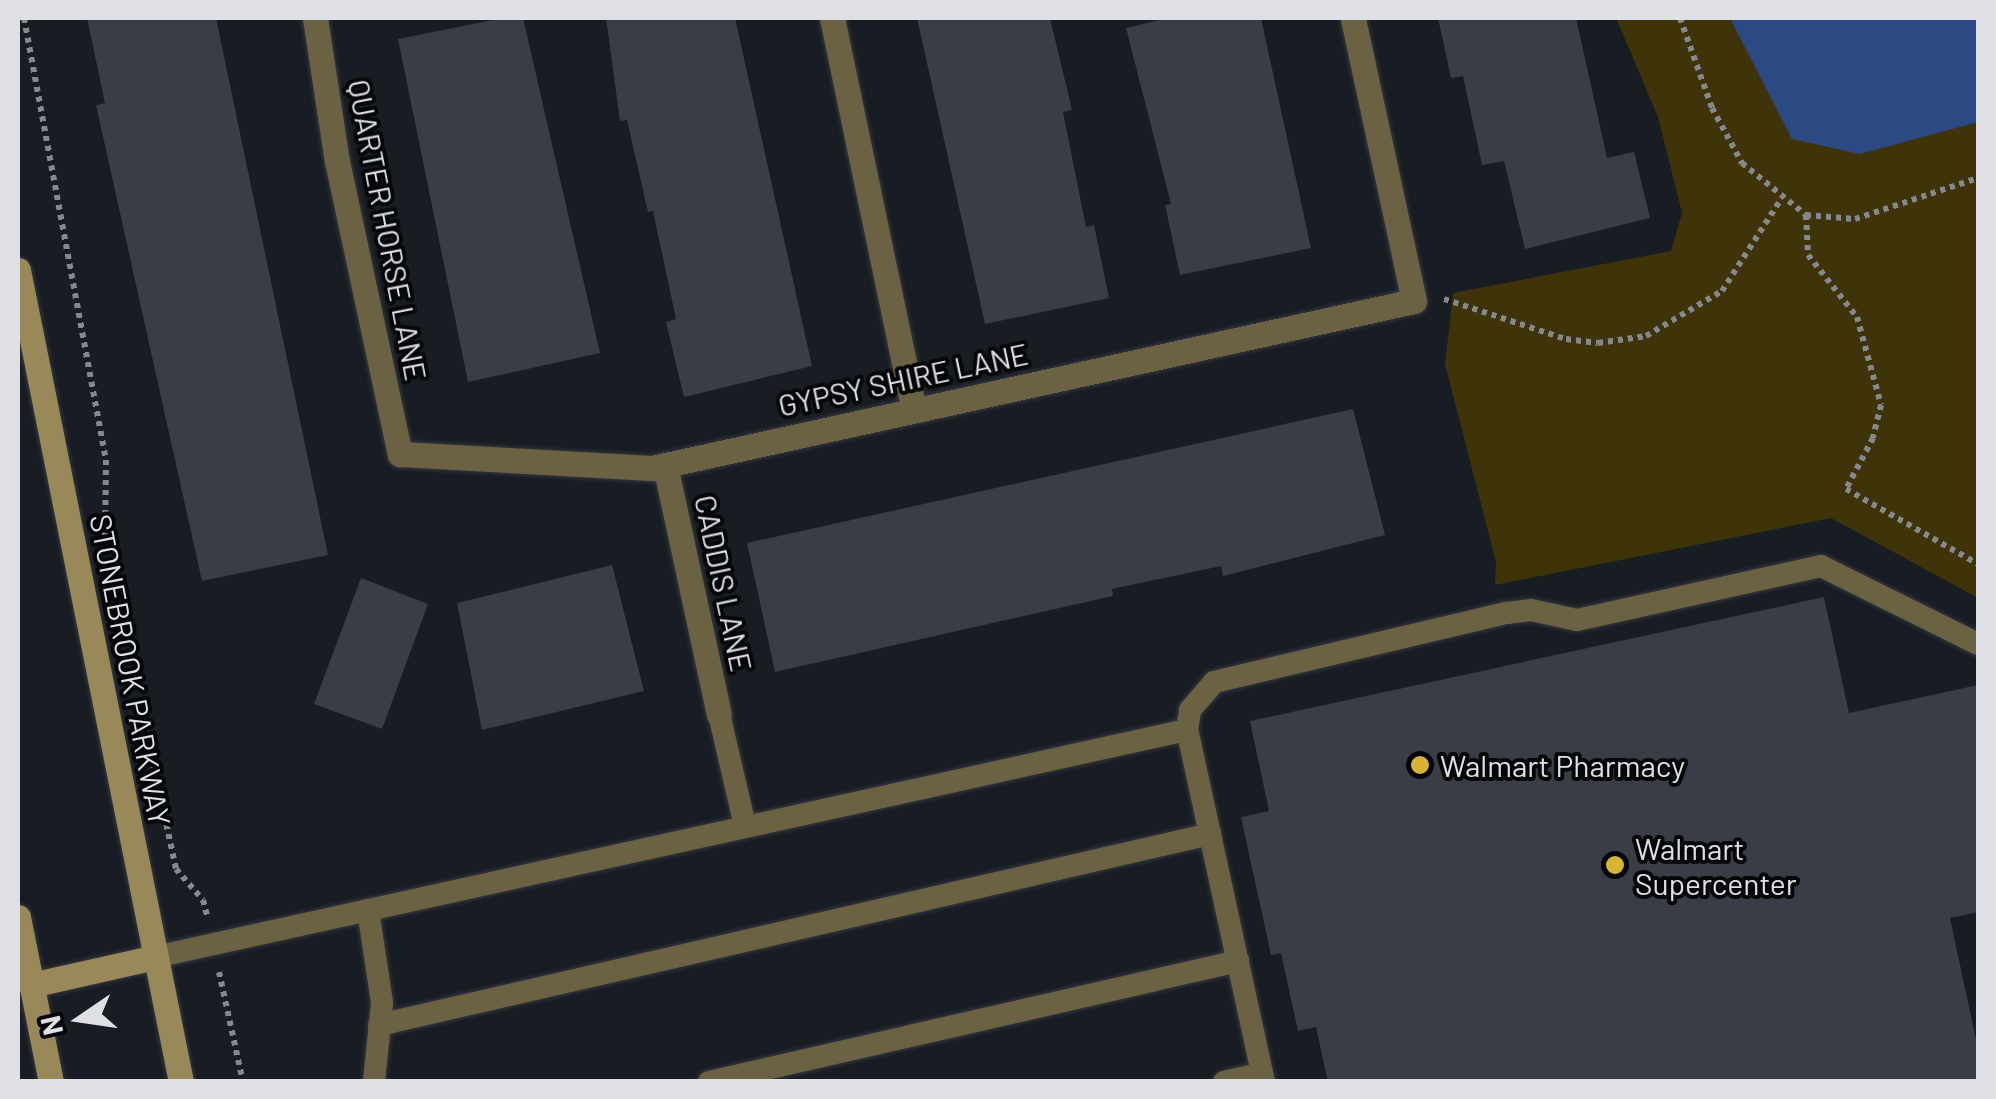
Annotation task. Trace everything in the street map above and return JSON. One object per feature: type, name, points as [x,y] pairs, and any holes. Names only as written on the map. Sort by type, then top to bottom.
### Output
[{"type":"main road","name":"STONEBROOK PARKWAY","points":[[18,270],[181,1082]]},
{"type":"main road","points":[[18,917],[24,986],[51,1082]]},
{"type":"main road","points":[[24,986],[156,957]]},
{"type":"street","name":"QUARTER HORSE LANE","points":[[315,18],[337,162],[400,454]]},
{"type":"street","points":[[832,18],[914,410]]},
{"type":"street","points":[[1352,18],[1412,293]]},
{"type":"street","name":"GYPSY SHIRE LANE","points":[[400,454],[665,465],[1412,293]]},
{"type":"street","name":"CADDIS LANE","points":[[665,465],[719,714]]},
{"type":"lane","points":[[1224,1082],[1263,1077],[1187,730],[1190,710],[1214,682],[1508,614],[1531,610],[1577,620],[1822,566],[1978,644]]},
{"type":"lane","points":[[719,714],[745,826]]},
{"type":"lane","points":[[156,957],[1187,730]]},
{"type":"lane","points":[[380,1024],[1210,834]]},
{"type":"lane","points":[[368,910],[378,958],[380,1024],[374,1082]]},
{"type":"lane","points":[[709,1082],[1238,961]]},
{"type":"path","points":[[24,18],[106,460],[106,546]]},
{"type":"path","points":[[1680,18],[1712,108],[1742,163],[1781,199],[1806,215],[1855,219],[1978,178]]},
{"type":"path","points":[[1412,293],[1523,328],[1598,343],[1626,341],[1674,324],[1722,290],[1781,199]]},
{"type":"path","points":[[1806,215],[1808,255],[1857,317],[1881,405],[1873,438],[1846,488],[1978,564]]},
{"type":"path","points":[[139,698],[176,869],[204,900],[244,1082]]},
{"type":"shaded area","points":[[1616,18],[1978,18],[1978,598],[1831,518],[1495,585],[1496,562],[1445,364],[1453,293],[1671,251],[1682,213],[1658,117]]},
{"type":"water","points":[[1730,18],[1978,18],[1978,122],[1860,154],[1792,139]]},
{"type":"building","points":[[87,18],[216,18],[328,555],[202,581],[96,105],[105,103]]},
{"type":"building","points":[[503,18],[523,18],[600,353],[468,382],[398,39]]},
{"type":"building","points":[[606,18],[735,18],[812,366],[684,397],[666,322],[676,319],[653,211],[648,212],[627,120],[620,121]]},
{"type":"building","points":[[917,18],[1050,18],[1072,110],[1063,112],[1086,227],[1094,225],[1109,298],[985,324]]},
{"type":"building","points":[[1169,18],[1261,18],[1311,248],[1180,275],[1165,205],[1171,204],[1126,28]]},
{"type":"building","points":[[1438,18],[1576,18],[1607,158],[1634,152],[1650,218],[1525,249],[1504,161],[1482,165],[1463,76],[1451,78]]},
{"type":"building","points":[[1353,409],[1385,535],[1223,576],[1221,566],[1112,589],[1113,596],[775,672],[747,543]]},
{"type":"building","points":[[612,565],[644,691],[482,730],[457,603]]},
{"type":"building","points":[[361,578],[428,604],[382,729],[314,704]]},
{"type":"building","name":"Walmart Supercenter","points":[[1824,597],[1849,713],[1978,685],[1978,912],[1950,918],[1978,1049],[1978,1082],[1328,1082],[1316,1027],[1298,1031],[1281,953],[1271,955],[1241,817],[1269,811],[1250,721]]},
{"type":"place","name":"Walmart Pharmacy","points":[[1420,765]]},
{"type":"place","name":"Walmart Supercenter","points":[[1615,865]]}]
